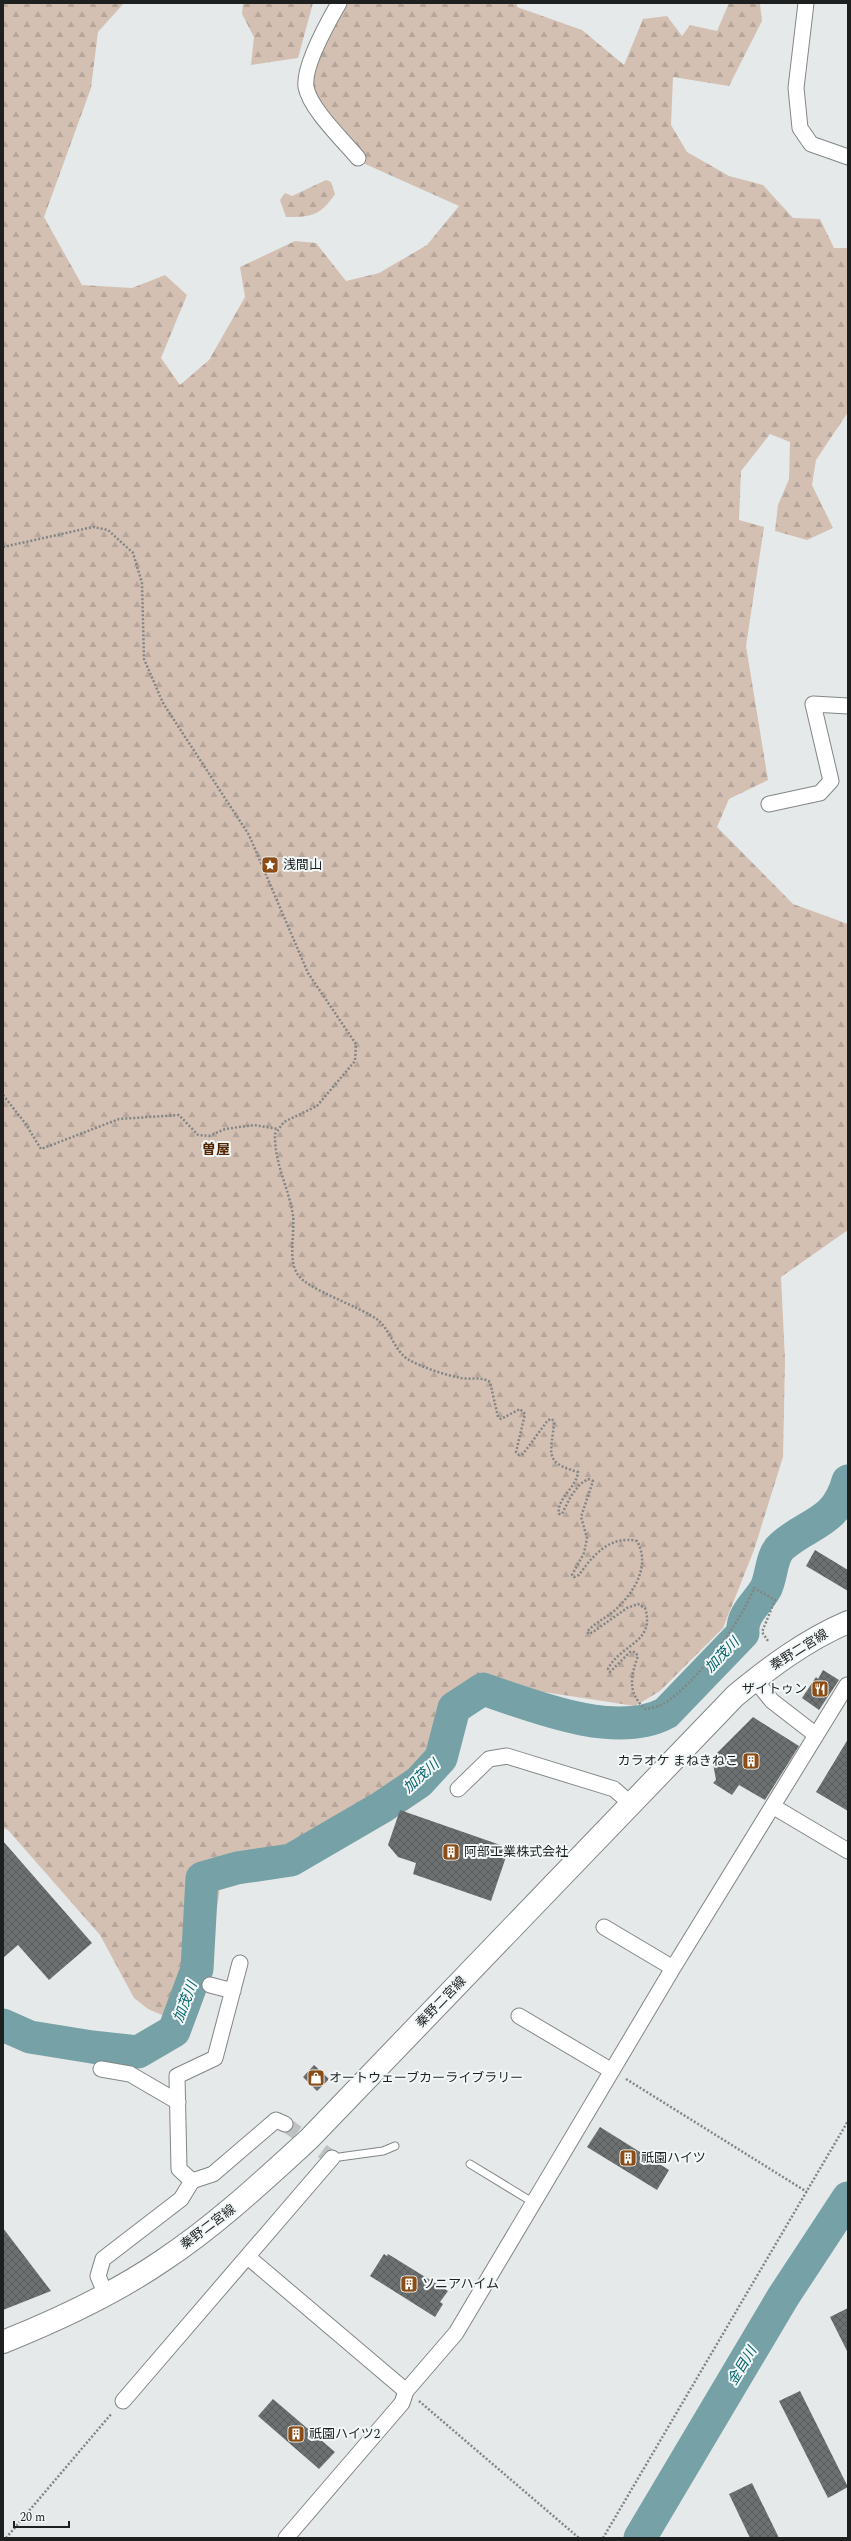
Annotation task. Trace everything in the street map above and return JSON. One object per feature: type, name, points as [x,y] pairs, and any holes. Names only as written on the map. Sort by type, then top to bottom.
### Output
[{"type":"main road","name":"秦野二宮線","points":[[3,2342],[50,2323],[106,2295],[163,2261],[241,2201],[309,2139],[735,1696],[807,1642],[848,1622]]},
{"type":"street","points":[[339,3],[310,63],[306,77],[306,88],[314,105],[358,158]]},
{"type":"street","points":[[806,3],[796,88],[800,128],[811,144],[848,157]]},
{"type":"street","points":[[769,804],[820,793],[831,781],[813,704],[848,706]]},
{"type":"street","points":[[755,1680],[772,1701],[816,1735]]},
{"type":"street","points":[[286,2538],[402,2403],[406,2391],[456,2334],[673,1968],[774,1807],[847,1685]]},
{"type":"street","points":[[458,1789],[489,1759],[507,1756],[614,1789],[631,1804]]},
{"type":"street","points":[[774,1807],[848,1852]]},
{"type":"street","points":[[604,1927],[673,1968]]},
{"type":"street","points":[[192,2181],[179,2169],[177,2076],[215,2058],[240,1963]]},
{"type":"street","points":[[210,1985],[233,1992]]},
{"type":"street","points":[[519,2016],[612,2070]]},
{"type":"street","points":[[101,2069],[130,2074],[178,2102]]},
{"type":"street","points":[[106,2295],[98,2276],[103,2259],[181,2199],[192,2181],[213,2174],[276,2120],[285,2124]]},
{"type":"street","points":[[123,2401],[332,2158]]},
{"type":"street","points":[[248,2257],[406,2391]]},
{"type":"lane","points":[[332,2158],[384,2151],[395,2146]]},
{"type":"lane","points":[[470,2164],[534,2203]]},
{"type":"path","points":[[3,547],[93,527],[108,530],[133,553],[142,583],[144,659],[163,703],[249,835],[308,973],[356,1044],[354,1061],[317,1106],[284,1122],[275,1134],[274,1147],[293,1216],[294,1262],[298,1276],[314,1286],[366,1311],[385,1326],[403,1356],[410,1360],[454,1377],[486,1379],[490,1382],[498,1417],[500,1419],[520,1409],[525,1414],[516,1445],[516,1452],[519,1455],[523,1454],[543,1425],[552,1419],[554,1422],[550,1449],[552,1458],[565,1469],[578,1472],[578,1478],[561,1503],[559,1514],[562,1514],[580,1484],[588,1479],[593,1481],[581,1517],[587,1538],[584,1553],[572,1575],[574,1577],[579,1575],[599,1549],[627,1539],[637,1541],[641,1549],[643,1562],[638,1579],[629,1595],[614,1611],[587,1632],[589,1634],[593,1632],[627,1608],[638,1604],[645,1608],[647,1627],[640,1638],[620,1652],[608,1669],[610,1672],[630,1652],[635,1652],[638,1656],[631,1688],[635,1700],[645,1709],[662,1704],[677,1693],[720,1646],[734,1628],[754,1588],[775,1600],[762,1632],[768,1641]]},
{"type":"path","points":[[3,1096],[25,1123],[41,1149],[119,1119],[158,1115],[179,1115],[198,1135],[203,1136],[208,1136],[225,1128],[254,1125],[272,1126],[278,1129]]},
{"type":"path","points":[[612,2070],[807,2192]]},
{"type":"path","points":[[603,2538],[848,2122]]},
{"type":"path","points":[[406,2391],[578,2538]]},
{"type":"path","points":[[6,2538],[123,2401]]},
{"type":"green space","points":[[3,3],[124,3],[98,32],[91,88],[44,217],[82,285],[132,288],[165,275],[187,295],[161,358],[180,385],[209,360],[245,297],[240,267],[295,241],[316,243],[346,281],[379,273],[427,245],[459,206],[363,163],[358,148],[325,110],[311,87],[314,65],[346,3],[517,3],[517,7],[582,30],[624,65],[643,19],[667,16],[682,36],[690,25],[717,31],[729,3],[760,4],[762,21],[729,86],[673,77],[671,125],[687,152],[729,176],[763,185],[793,218],[820,219],[834,248],[848,248],[848,412],[816,460],[812,485],[833,528],[807,540],[775,531],[778,505],[789,479],[790,442],[770,434],[741,471],[739,520],[764,527],[746,646],[768,780],[729,799],[717,827],[793,904],[848,924],[848,1230],[781,1277],[785,1360],[783,1457],[754,1550],[723,1628],[660,1691],[635,1706],[498,1685],[441,1721],[417,1773],[291,1843],[220,1887],[209,1950],[201,1974],[193,1988],[185,1997],[162,2015],[148,2009],[134,1998],[100,1935],[8,1830],[3,1828]]},
{"type":"green space","points":[[243,3],[313,3],[298,58],[251,65],[254,37],[242,14]]},
{"type":"green space","points":[[326,180],[331,182],[335,194],[325,207],[309,216],[286,217],[280,200],[285,193],[292,196]]},
{"type":"building","points":[[815,1550],[848,1570],[848,1591],[806,1566]]},
{"type":"building","name":"ザイトゥン","points":[[823,1670],[839,1680],[819,1710],[802,1698],[816,1677],[818,1679]]},
{"type":"building","name":"カラオケ まねきねこ","points":[[753,1717],[799,1746],[765,1800],[739,1785],[732,1795],[713,1783],[716,1780],[712,1758]]},
{"type":"building","points":[[848,1739],[848,1811],[816,1792]]},
{"type":"building","name":"阿部工業株式会社","points":[[400,1810],[509,1848],[491,1901],[413,1874],[416,1863],[398,1857],[388,1845]]},
{"type":"building","points":[[3,1841],[92,1943],[49,1980],[18,1945],[3,1958]]},
{"type":"building","name":"オートウェーブカーライブラリー","points":[[314,2065],[329,2079],[317,2091],[303,2077]]},
{"type":"building","name":"祇園ハイツ","points":[[600,2127],[669,2170],[657,2190],[587,2147]]},
{"type":"building","points":[[3,2228],[51,2291],[3,2310]]},
{"type":"building","name":"ソニアハイム","points":[[384,2254],[387,2256],[388,2254],[448,2291],[440,2302],[443,2304],[435,2317],[370,2276]]},
{"type":"building","points":[[848,2308],[848,2353],[830,2317]]},
{"type":"building","points":[[800,2391],[848,2487],[828,2498],[779,2401]]},
{"type":"building","name":"祇園ハイツ2","points":[[273,2399],[335,2452],[319,2469],[258,2416]]},
{"type":"building","points":[[752,2483],[779,2538],[750,2538],[729,2494]]},
{"type":"waterway","name":"加茂川","points":[[3,2025],[30,2037],[92,2047],[138,2052],[174,2031],[197,1969],[202,1878],[237,1868],[291,1860],[382,1807],[419,1782],[441,1758],[454,1708],[483,1689],[526,1704],[574,1718],[599,1722],[623,1723],[646,1720],[666,1713],[743,1633],[743,1626],[747,1614],[766,1588],[778,1550],[792,1538],[821,1521],[829,1514],[843,1495],[848,1481]]},
{"type":"waterway","name":"金目川","points":[[640,2538],[783,2297],[848,2198]]},
{"type":"tunnel","points":[[285,2124],[332,2158]]},
{"type":"place","name":"浅間山","points":[[270,865]]},
{"type":"place","name":"ザイトゥン","points":[[820,1689]]},
{"type":"place","name":"カラオケ まねきねこ","points":[[751,1761]]},
{"type":"place","name":"阿部工業株式会社","points":[[451,1852]]},
{"type":"place","name":"オートウェーブカーライブラリー","points":[[316,2078]]},
{"type":"place","name":"祇園ハイツ","points":[[628,2158]]},
{"type":"place","name":"ソニアハイム","points":[[409,2284]]},
{"type":"place","name":"祇園ハイツ2","points":[[296,2434]]},
{"type":"district","name":"曽屋","points":[[216,1149]]}]
